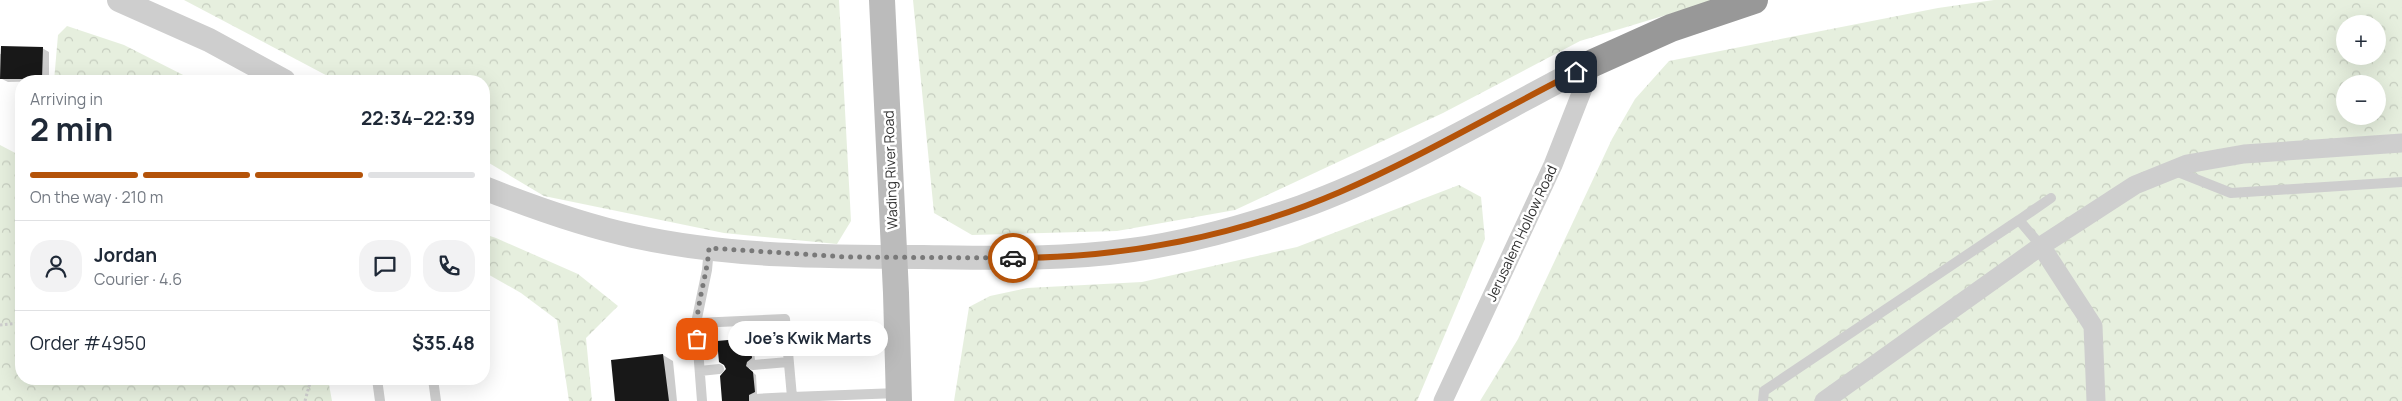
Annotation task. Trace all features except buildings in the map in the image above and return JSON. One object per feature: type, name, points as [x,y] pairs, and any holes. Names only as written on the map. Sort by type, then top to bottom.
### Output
[{"type":"highway","points":[[1594,63],[1671,28],[1754,0]]},
{"type":"main road","name":"Wading River Road","points":[[882,0],[899,397]]},
{"type":"street","points":[[120,0],[209,40],[273,75]]},
{"type":"street","points":[[490,190],[534,208],[604,229],[636,237],[709,248],[809,256],[1028,258],[1098,253],[1166,244],[1242,226],[1302,207],[1365,180],[1594,63]]},
{"type":"street","name":"Jerusalem Hollow Road","points":[[1443,401],[1553,165],[1594,63]]},
{"type":"street","points":[[1824,401],[2041,246],[2136,185],[2187,164],[2244,154],[2402,143]]},
{"type":"street","points":[[2041,246],[2093,326],[2096,401]]},
{"type":"lane","points":[[2173,170],[2230,193],[2402,182]]},
{"type":"lane","points":[[1763,401],[1764,391],[2051,198]]},
{"type":"lane","points":[[2020,220],[2041,246]]},
{"type":"lane","points":[[702,401],[696,323],[707,270],[709,248]]},
{"type":"lane","points":[[696,323],[785,319],[791,399]]},
{"type":"lane","points":[[753,366],[788,362]]},
{"type":"lane","points":[[700,371],[719,369]]},
{"type":"lane","points":[[378,385],[380,401]]},
{"type":"lane","points":[[434,385],[436,401]]},
{"type":"lane","points":[[755,399],[899,397]]},
{"type":"path","points":[[0,325],[15,324]]},
{"type":"path","points":[[305,401],[309,385]]},
{"type":"green space","points":[[184,0],[839,0],[851,221],[837,244],[724,233],[544,196],[490,164],[490,75],[326,75]]},
{"type":"green space","points":[[913,0],[1716,0],[1580,41],[1443,113],[1235,210],[1117,231],[972,235],[934,213]]},
{"type":"green space","points":[[1994,0],[2402,0],[2402,401],[1480,401],[1518,339],[1612,139],[1635,99],[1669,61],[1938,8]]},
{"type":"green space","points":[[67,26],[124,45],[183,75],[55,75],[58,35]]},
{"type":"green space","points":[[0,145],[15,153],[15,385],[329,385],[332,401],[0,401]]},
{"type":"green space","points":[[1459,185],[1481,197],[1485,239],[1417,401],[954,401],[969,307],[990,296],[1027,288],[1142,282],[1297,247]]},
{"type":"green space","points":[[490,236],[578,274],[618,306],[586,338],[592,401],[569,401],[557,320],[521,293],[490,275]]},
{"type":"way so far","points":[[697,339],[696,323],[707,270],[709,248],[846,257],[1013,258]]},
{"type":"place","name":"Joe's Kwik Marts","points":[[697,339]]},
{"type":"route","points":[[1013,258],[1131,250],[1166,244],[1242,226],[1302,207],[1338,193],[1415,156],[1576,72]]}]
